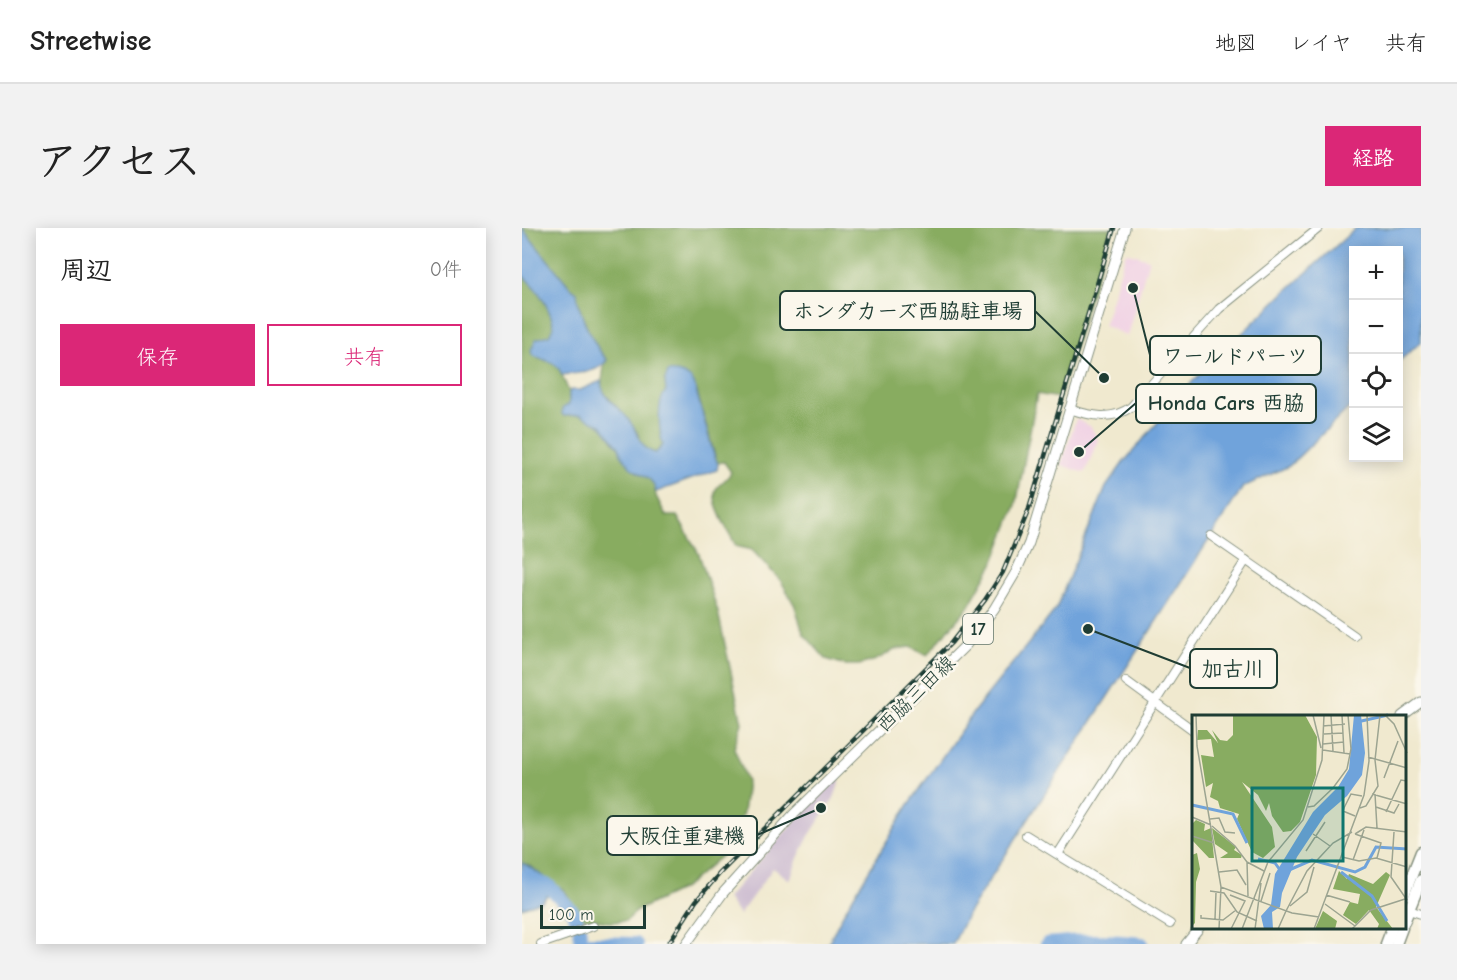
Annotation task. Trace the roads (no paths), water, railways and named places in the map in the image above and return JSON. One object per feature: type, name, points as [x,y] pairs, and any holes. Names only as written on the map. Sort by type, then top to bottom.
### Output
[{"type":"highway","points":[[1406,890],[1421,852]]},
{"type":"highway","points":[[1406,917],[1421,880]]},
{"type":"highway","points":[[1386,944],[1391,929]]},
{"type":"highway","points":[[1396,944],[1401,929]]},
{"type":"main road","name":"西脇三田線","points":[[686,944],[723,893],[781,828],[967,644],[994,609],[1016,572],[1029,543],[1125,228]]},
{"type":"main road","points":[[1403,715],[1421,702]]},
{"type":"main road","points":[[1186,944],[1197,929]]},
{"type":"street","points":[[1069,409],[1107,417],[1124,412],[1131,407],[1219,309],[1319,228]]},
{"type":"street","points":[[1211,536],[1355,636]]},
{"type":"street","points":[[1058,854],[1246,560]]},
{"type":"street","points":[[1126,681],[1192,729]]},
{"type":"street","points":[[1026,835],[1170,924]]},
{"type":"street","points":[[1409,910],[1421,914]]},
{"type":"street","points":[[541,944],[593,926]]},
{"type":"water","points":[[522,228],[569,286],[577,292],[587,328],[607,360],[598,368],[562,375],[553,363],[532,355],[531,350],[536,339],[549,335],[554,326],[542,298],[522,275]]},
{"type":"water","points":[[1356,228],[1421,228],[1421,342],[1403,358],[1403,246],[1349,246],[1349,408],[1289,466],[1243,487],[968,913],[953,944],[828,944],[844,912],[908,806],[975,710],[1056,609],[1106,487],[1123,463],[1193,381],[1286,291]]},
{"type":"water","points":[[668,372],[683,374],[694,383],[718,464],[717,470],[656,492],[649,479],[630,467],[619,447],[601,425],[580,415],[564,416],[562,409],[569,404],[571,390],[580,390],[601,381],[604,392],[629,420],[644,446],[656,453],[663,445],[660,432],[660,409],[666,391],[665,380]]},
{"type":"water","points":[[522,863],[556,886],[542,901],[522,908]]},
{"type":"waterway","points":[[522,877],[549,886],[573,912],[580,928]]},
{"type":"waterway","points":[[580,932],[581,943],[636,944]]},
{"type":"waterway","points":[[1047,944],[1095,941],[1142,944]]},
{"type":"railway","points":[[668,944],[696,901],[720,873],[951,643],[985,600],[1003,572],[1029,509],[1114,228]]},
{"type":"place","name":"ワールドパーツ","points":[[1133,288]]},
{"type":"place","name":"ホンダカーズ西脇駐車場","points":[[1104,378]]},
{"type":"place","name":"Honda Cars 西脇","points":[[1079,452]]},
{"type":"place","name":"加古川","points":[[1088,629]]},
{"type":"place","name":"大阪住重建機","points":[[821,808]]}]
